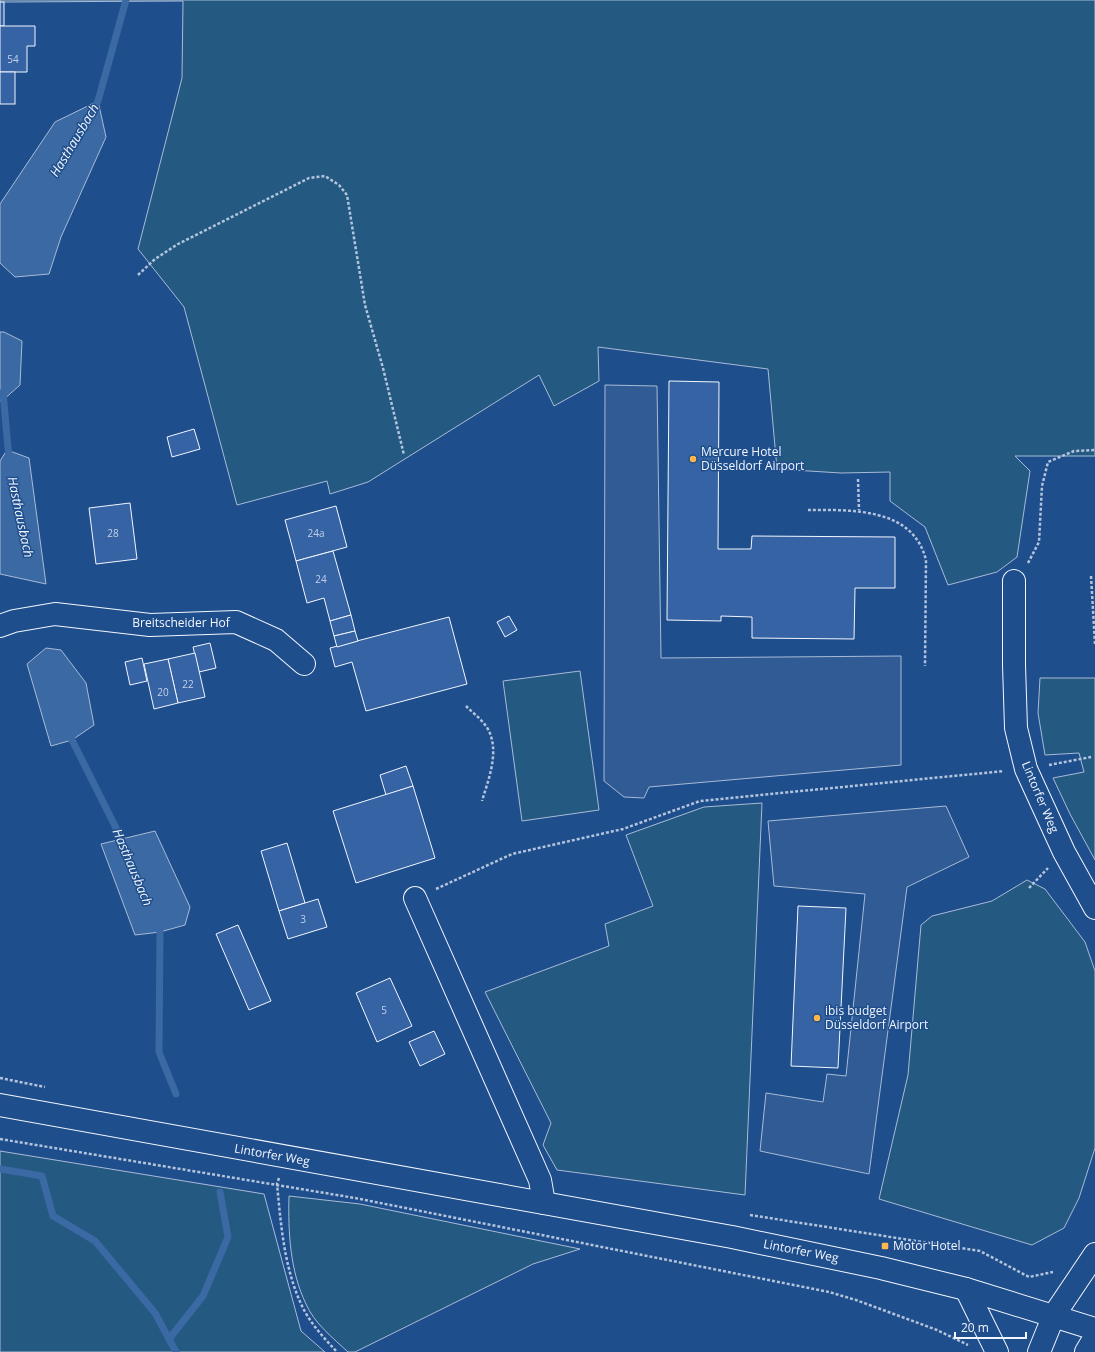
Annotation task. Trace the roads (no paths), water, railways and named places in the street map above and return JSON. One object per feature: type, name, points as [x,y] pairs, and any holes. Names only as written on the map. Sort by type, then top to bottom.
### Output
[{"type":"main road","name":"Lintorfer Weg","points":[[1014,581],[1016,728],[1026,769],[1064,852],[1095,908]]},
{"type":"main road","name":"Breitscheider Hof","points":[[0,626],[14,621],[55,614],[150,625],[236,622],[276,640],[304,664]]},
{"type":"main road","points":[[415,898],[540,1180],[544,1203]]},
{"type":"main road","name":"Lintorfer Weg","points":[[0,1105],[732,1237],[881,1268],[966,1289],[1054,1315],[1095,1329]]},
{"type":"main road","points":[[1039,1352],[1054,1315],[1095,1254]]},
{"type":"main road","points":[[966,1289],[997,1352]]},
{"type":"main road","points":[[1086,1352],[1095,1336]]},
{"type":"water","points":[[98,101],[106,137],[61,237],[49,274],[15,277],[0,263],[0,204],[55,122]]},
{"type":"water","points":[[0,332],[4,332],[22,341],[20,385],[2,401],[0,401]]},
{"type":"water","points":[[7,450],[29,458],[46,584],[0,574],[0,461]]},
{"type":"water","points":[[46,648],[61,650],[86,683],[94,725],[72,740],[51,746],[27,664]]},
{"type":"water","points":[[155,831],[190,907],[185,925],[160,932],[135,935],[101,844]]},
{"type":"waterway","name":"Hasthausbach","points":[[94,109],[98,101],[126,0]]},
{"type":"waterway","name":"Hasthausbach","points":[[3,392],[9,459]]},
{"type":"waterway","name":"Hasthausbach","points":[[70,731],[72,740],[125,846]]},
{"type":"waterway","name":"Hasthausbach","points":[[157,924],[160,932],[159,1052],[176,1094]]},
{"type":"waterway","points":[[0,1169],[42,1176],[53,1216],[95,1241],[155,1313],[176,1352]]},
{"type":"waterway","name":"Hasthausbach","points":[[169,1339],[203,1296],[228,1237],[220,1192]]},
{"type":"place","name":"Mercure Hotel Düsseldorf Airport","points":[[693,459]]},
{"type":"place","name":"ibis budget Düsseldorf Airport","points":[[817,1018]]},
{"type":"place","name":"Motor Hotel","points":[[885,1246]]}]
